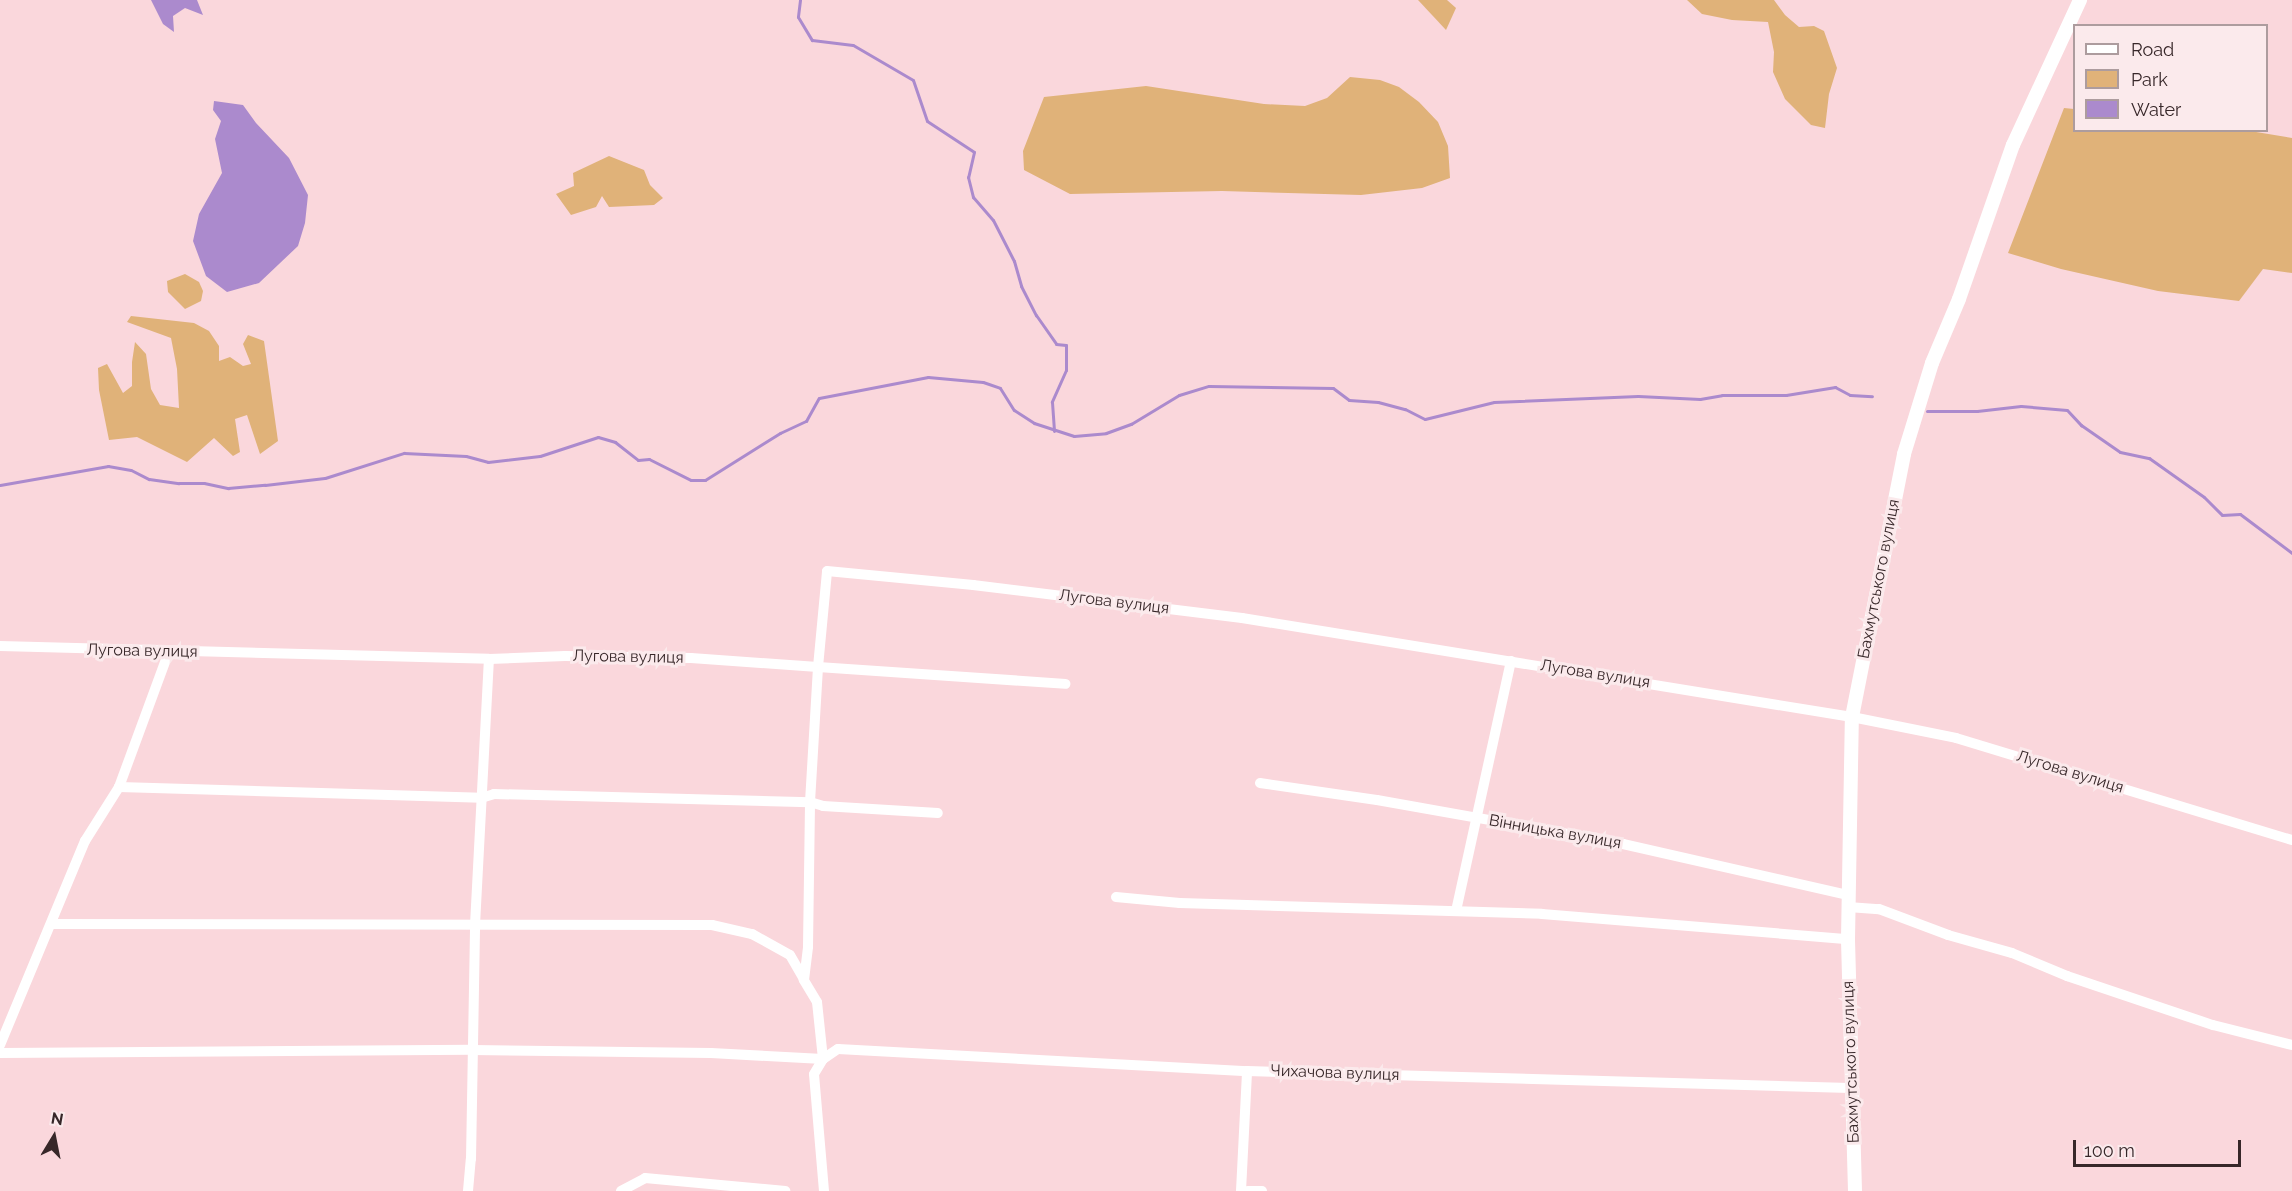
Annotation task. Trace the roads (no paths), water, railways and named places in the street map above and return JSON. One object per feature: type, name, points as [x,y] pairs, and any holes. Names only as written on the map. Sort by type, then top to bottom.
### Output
[{"type":"main road","name":"Бахмутського вулиця","points":[[1855,1191],[1850,1088],[1848,939],[1852,717],[1904,454],[1932,363],[1959,299],[2013,145],[2080,0]]},
{"type":"street","name":"Лугова вулиця","points":[[0,646],[377,654],[489,659],[565,656],[691,658],[818,667],[827,571],[973,585],[1242,618],[1852,717],[1956,738],[2292,840]]},
{"type":"street","points":[[0,1045],[53,924],[85,841],[119,787],[169,651]]},
{"type":"street","points":[[468,1191],[475,925],[489,659]]},
{"type":"street","points":[[1456,911],[1511,661]]},
{"type":"street","points":[[804,980],[808,947],[810,802],[818,667],[1065,684]]},
{"type":"street","name":"Вінницька вулиця","points":[[1260,783],[1377,800],[1623,844],[1848,901],[1879,909],[1948,935],[2012,953],[2067,976],[2213,1025],[2292,1045]]},
{"type":"street","points":[[119,787],[481,798],[494,794],[810,802],[823,806],[938,813]]},
{"type":"street","points":[[1116,897],[1180,903],[1542,914],[1848,939]]},
{"type":"street","points":[[53,924],[712,925],[752,934],[790,955],[817,1002],[823,1059],[814,1074],[824,1191]]},
{"type":"street","name":"Чихачова вулиця","points":[[823,1059],[838,1049],[1247,1071],[1850,1088]]},
{"type":"street","points":[[0,1053],[472,1050],[711,1053],[823,1059]]},
{"type":"street","points":[[1241,1191],[1247,1071]]},
{"type":"street","points":[[621,1191],[645,1178],[785,1191]]},
{"type":"street","points":[[1248,1191],[1262,1191]]},
{"type":"water","points":[[151,0],[197,0],[203,15],[185,8],[173,16],[174,32],[163,24]]},
{"type":"water","points":[[214,101],[243,105],[256,123],[289,158],[308,195],[305,223],[298,246],[259,283],[227,292],[206,276],[193,241],[199,214],[222,173],[215,139],[221,121],[213,110]]},
{"type":"waterway","points":[[800,0],[798,17],[812,40],[853,45],[913,80],[927,121],[974,152],[968,177],[973,197],[993,220],[1014,261],[1021,286],[1036,315],[1056,344],[1066,345],[1066,370],[1052,402],[1054,431]]},
{"type":"waterway","points":[[0,485],[108,466],[131,470],[149,479],[179,483],[204,483],[228,488],[325,478],[404,453],[466,456],[488,462],[540,456],[598,437],[615,442],[638,460],[649,459],[691,480],[705,480],[780,433],[806,421],[819,398],[928,377],[983,382],[1000,388],[1014,410],[1034,423],[1074,436],[1106,433],[1131,424],[1179,395],[1209,386],[1333,388],[1349,400],[1378,402],[1405,409],[1425,419],[1494,402],[1638,396],[1700,399],[1722,395],[1786,395],[1835,387],[1850,395],[1872,396]]},
{"type":"waterway","points":[[1927,411],[1977,411],[2021,406],[2067,410],[2081,425],[2120,452],[2149,458],[2204,497],[2222,515],[2240,514],[2292,553]]}]
